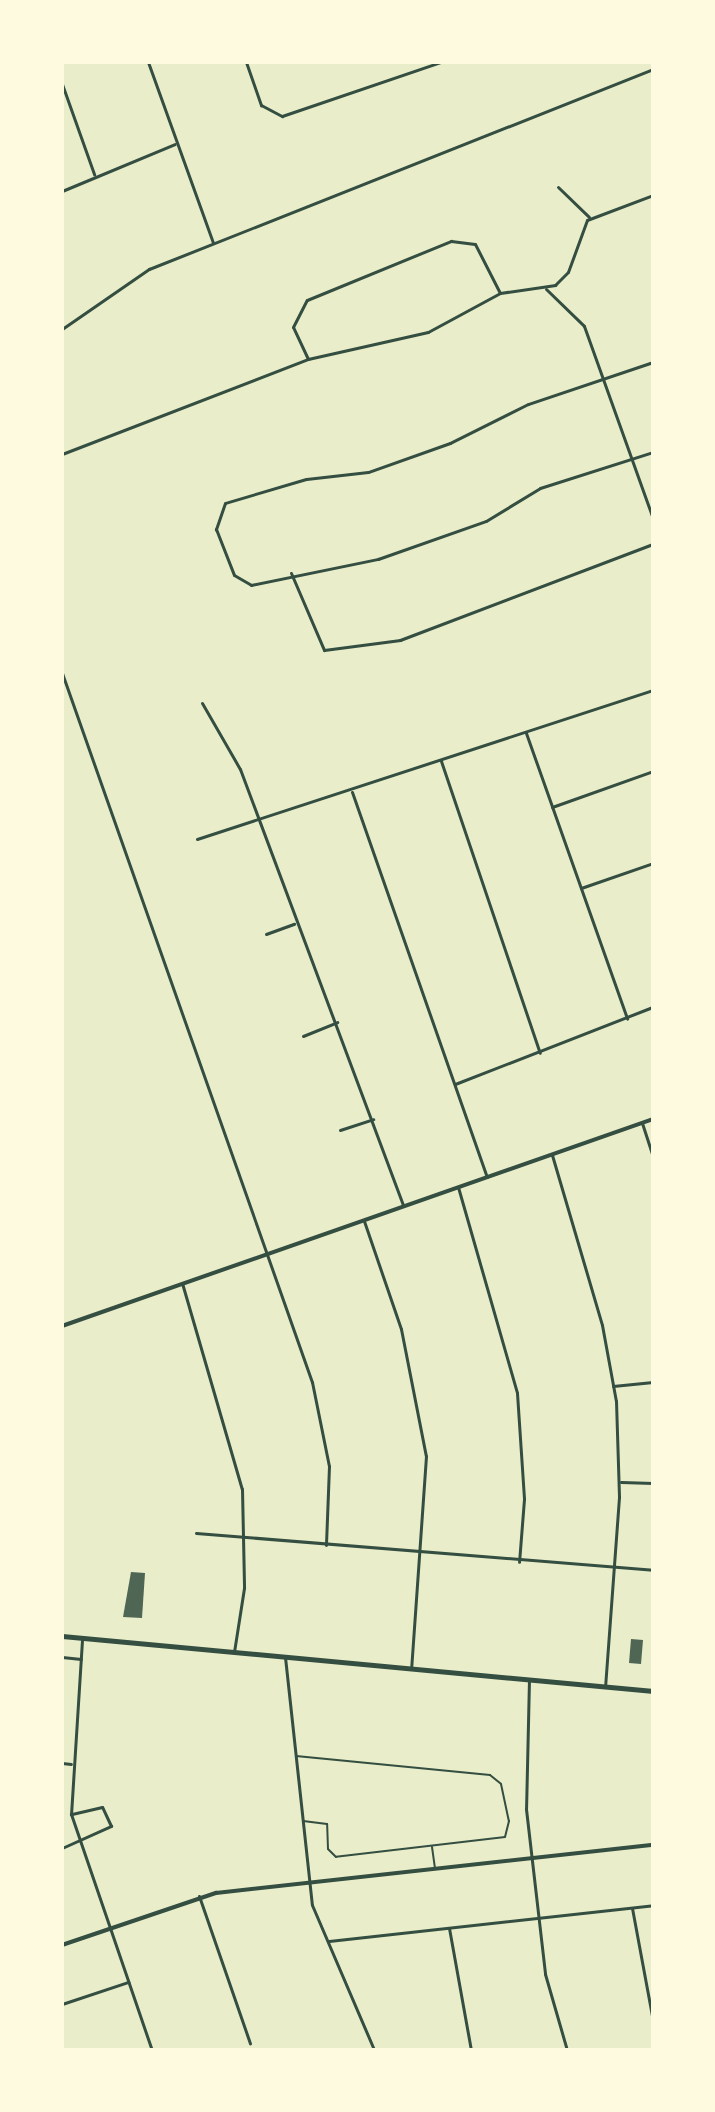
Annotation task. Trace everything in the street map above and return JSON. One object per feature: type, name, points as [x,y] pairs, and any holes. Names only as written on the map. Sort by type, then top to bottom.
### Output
[{"type":"main road","points":[[62,1636],[653,1691]]},
{"type":"street","points":[[148,62],[213,243]]},
{"type":"street","points":[[246,62],[261,105],[282,116],[441,62]]},
{"type":"street","points":[[62,329],[149,269],[653,69]]},
{"type":"street","points":[[62,84],[94,174]]},
{"type":"street","points":[[62,191],[94,174],[175,144]]},
{"type":"street","points":[[558,187],[590,218]]},
{"type":"street","points":[[62,454],[308,359],[428,332],[500,293],[546,289],[568,272],[590,218],[653,195]]},
{"type":"street","points":[[308,359],[293,327],[307,300],[451,241],[475,244],[500,293]]},
{"type":"street","points":[[546,289],[584,326],[606,378],[653,519]]},
{"type":"street","points":[[653,362],[368,472],[306,479],[225,503],[216,529],[240,581],[378,559],[486,521],[540,488],[653,452]]},
{"type":"street","points":[[291,573],[324,650],[429,631],[653,544]]},
{"type":"street","points":[[62,673],[321,1416],[330,1493],[326,1545]]},
{"type":"street","points":[[197,839],[352,792],[653,690]]},
{"type":"street","points":[[202,703],[240,769],[294,924],[337,1022],[403,1206]]},
{"type":"street","points":[[526,733],[627,1019]]},
{"type":"street","points":[[441,761],[540,1053]]},
{"type":"street","points":[[552,807],[653,771]]},
{"type":"street","points":[[352,792],[487,1177]]},
{"type":"street","points":[[581,888],[653,863]]},
{"type":"street","points":[[266,934],[294,924]]},
{"type":"street","points":[[455,1084],[653,1007]]},
{"type":"street","points":[[303,1036],[337,1022]]},
{"type":"street","points":[[340,1130],[373,1119]]},
{"type":"street","points":[[62,1326],[653,1119]]},
{"type":"street","points":[[642,1123],[653,1157]]},
{"type":"street","points":[[551,1155],[613,1386],[620,1482],[605,1686]]},
{"type":"street","points":[[458,1187],[517,1393],[524,1499],[519,1562]]},
{"type":"street","points":[[364,1220],[418,1407],[426,1456],[423,1552],[411,1668]]},
{"type":"street","points":[[182,1283],[238,1465],[247,1538],[234,1652]]},
{"type":"street","points":[[613,1386],[653,1382]]},
{"type":"street","points":[[620,1482],[653,1483]]},
{"type":"street","points":[[196,1533],[519,1562],[653,1570]]},
{"type":"street","points":[[82,1638],[71,1764],[71,1814],[152,2050]]},
{"type":"street","points":[[62,1657],[81,1659]]},
{"type":"street","points":[[285,1657],[309,1884],[374,2050]]},
{"type":"street","points":[[529,1679],[523,1774],[538,1917],[567,2050]]},
{"type":"street","points":[[62,1763],[71,1764]]},
{"type":"street","points":[[62,1848],[109,1829],[111,1819],[102,1807],[71,1814]]},
{"type":"street","points":[[62,1945],[199,1896],[653,1845]]},
{"type":"street","points":[[199,1896],[250,2043]]},
{"type":"street","points":[[329,1941],[653,1905]]},
{"type":"street","points":[[632,1908],[653,2021]]},
{"type":"street","points":[[449,1926],[471,2050]]},
{"type":"street","points":[[62,2004],[128,1982]]},
{"type":"lane","points":[[295,1756],[500,1781],[505,1837],[332,1856],[327,1824],[302,1821]]},
{"type":"lane","points":[[432,1845],[435,1870]]},
{"type":"building","points":[[131,1572],[145,1573],[142,1618],[123,1617]]},
{"type":"building","points":[[631,1639],[643,1640],[641,1664],[629,1663]]}]
